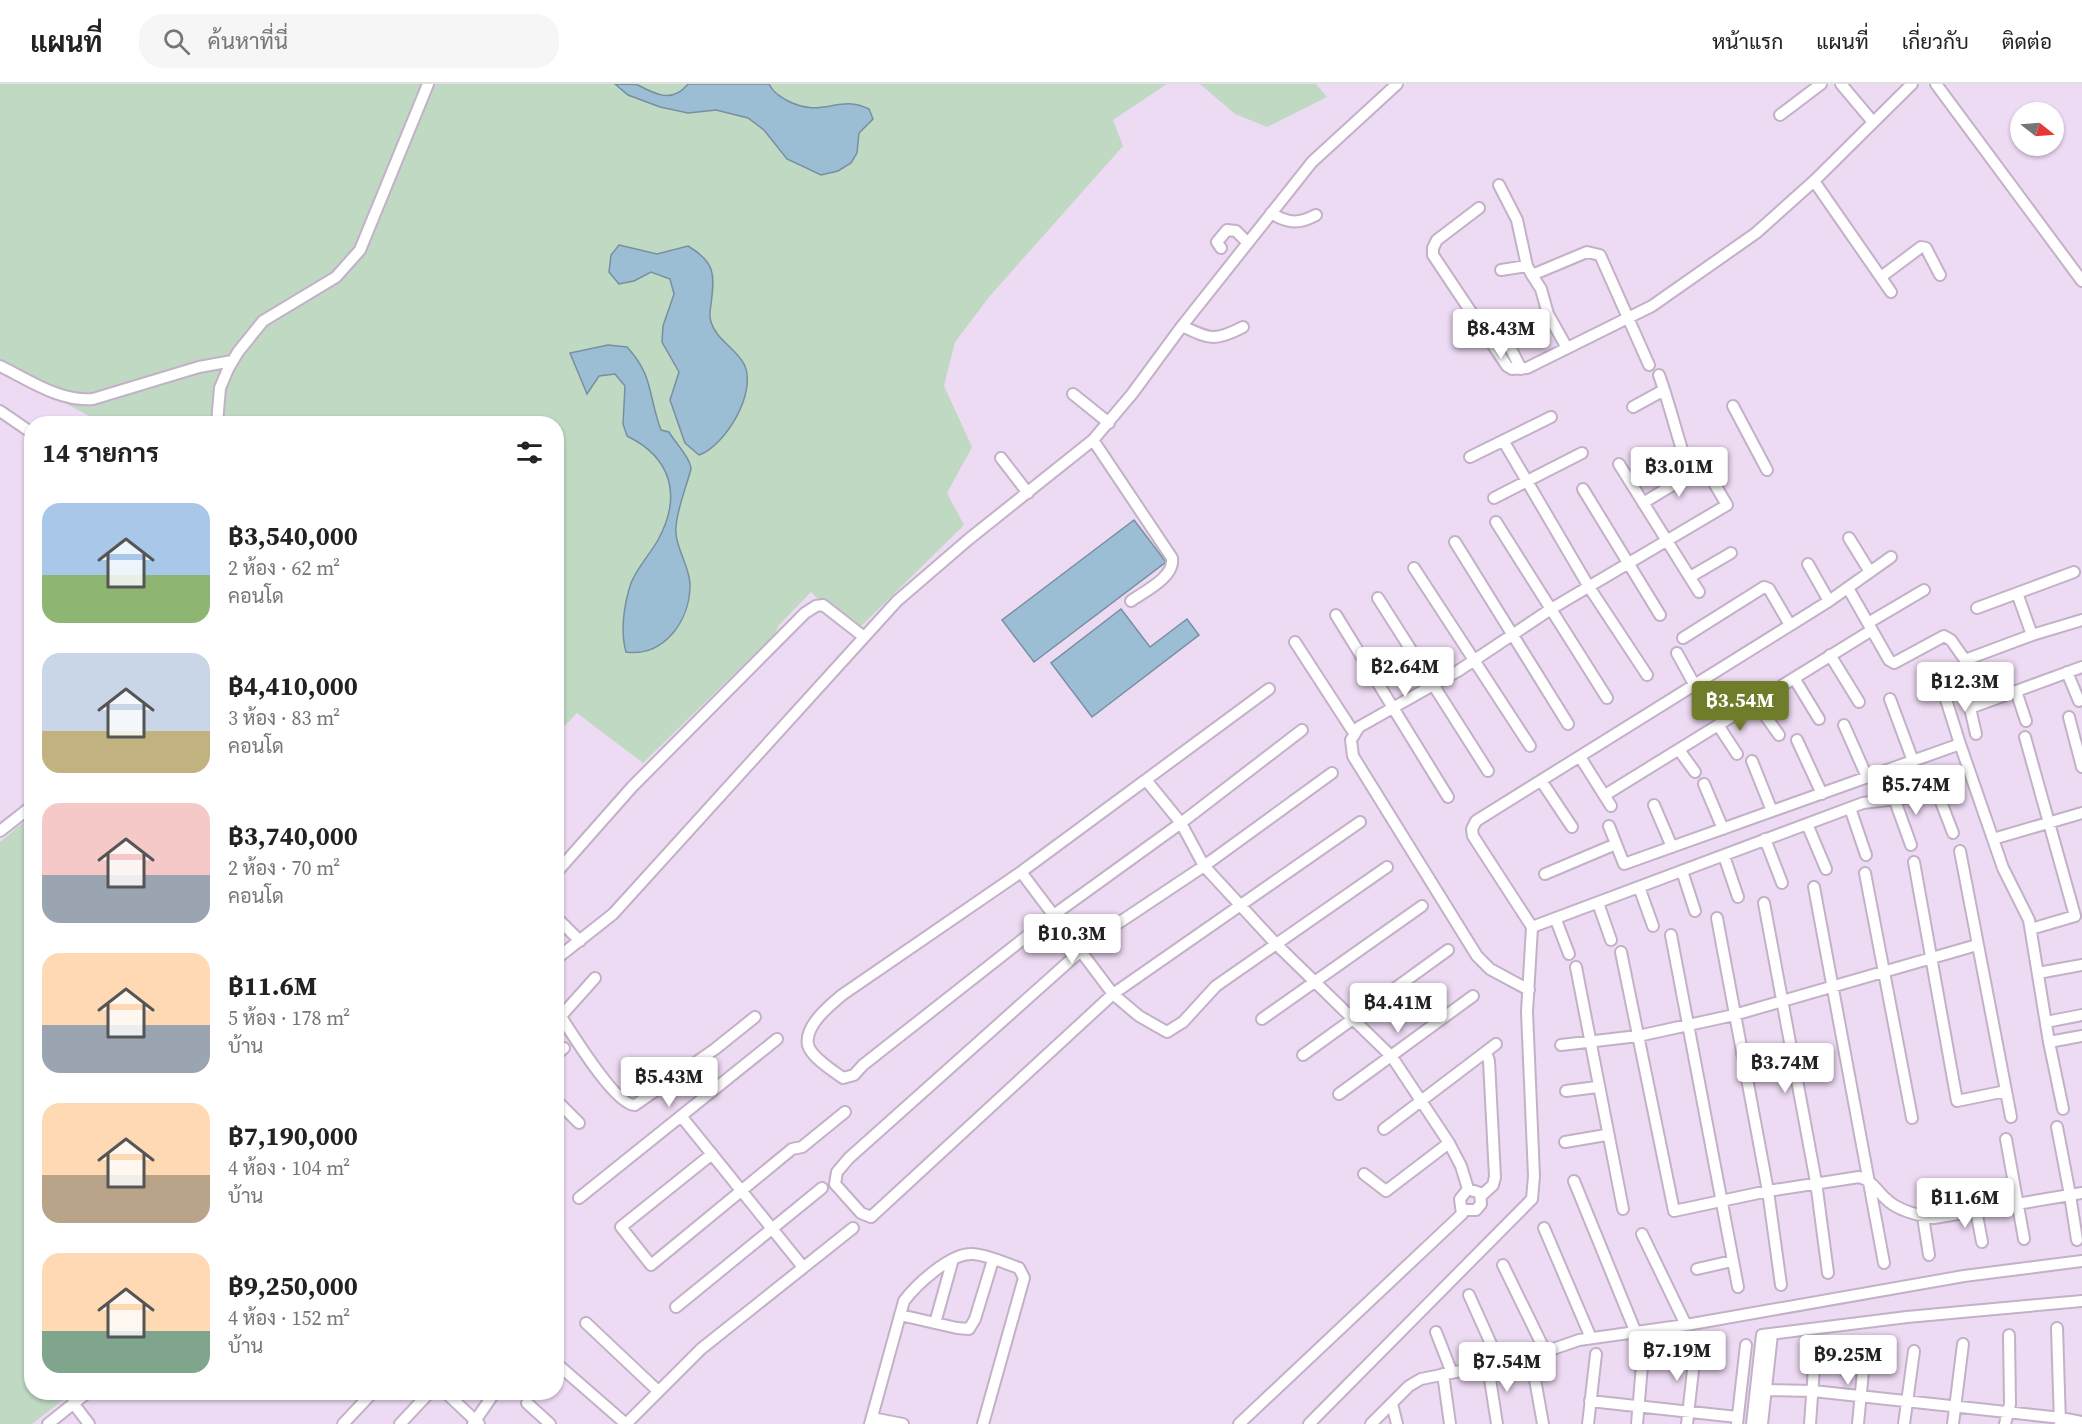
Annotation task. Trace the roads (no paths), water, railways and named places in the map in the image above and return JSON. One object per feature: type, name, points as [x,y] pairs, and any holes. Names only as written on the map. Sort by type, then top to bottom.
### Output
[{"type":"street","points":[[218,416],[220,388],[232,361],[263,321],[336,277],[360,250],[428,84]]},
{"type":"street","points":[[564,953],[613,914],[897,601],[1093,440],[1109,423],[1271,213],[1323,151],[1397,84]]},
{"type":"street","points":[[1780,115],[1821,84]]},
{"type":"street","points":[[1841,84],[1874,122]]},
{"type":"street","points":[[1479,208],[1437,240],[1432,248],[1433,255],[1507,366],[1521,369],[1628,319],[1679,287],[1756,233],[1814,181],[1912,84]]},
{"type":"street","points":[[1936,84],[2082,281]]},
{"type":"street","points":[[1814,181],[1891,292]]},
{"type":"street","points":[[1499,185],[1517,220],[1530,270],[1541,289],[1548,314],[1567,348]]},
{"type":"street","points":[[1271,213],[1290,222],[1304,222],[1316,215]]},
{"type":"street","points":[[1221,249],[1217,242],[1227,230],[1236,231],[1248,243]]},
{"type":"street","points":[[1881,277],[1921,247],[1926,248],[1940,275]]},
{"type":"street","points":[[1501,270],[1530,270],[1587,252],[1597,253],[1649,365]]},
{"type":"street","points":[[1182,326],[1210,339],[1224,337],[1243,327]]},
{"type":"street","points":[[1505,337],[1521,369]]},
{"type":"street","points":[[0,366],[63,397],[78,401],[93,399],[179,373],[232,361]]},
{"type":"street","points":[[1659,375],[1690,474]]},
{"type":"street","points":[[1633,407],[1664,390]]},
{"type":"street","points":[[1073,394],[1109,423]]},
{"type":"street","points":[[1733,406],[1767,470]]},
{"type":"street","points":[[0,411],[24,428]]},
{"type":"street","points":[[1470,457],[1551,417]]},
{"type":"street","points":[[1093,440],[1172,558],[1173,563],[1166,575],[1131,602]]},
{"type":"street","points":[[1504,442],[1524,481],[1589,587],[1647,675]]},
{"type":"street","points":[[1494,498],[1582,453]]},
{"type":"street","points":[[1001,458],[1028,493]]},
{"type":"street","points":[[1619,464],[1699,592]]},
{"type":"street","points":[[1529,990],[1498,975],[1477,956],[1353,756],[1351,740],[1354,733],[1394,706],[1474,661],[1512,633],[1727,505],[1706,468],[1701,466],[1644,503]]},
{"type":"street","points":[[1583,489],[1660,615]]},
{"type":"street","points":[[1496,522],[1607,698]]},
{"type":"street","points":[[1849,538],[1870,572]]},
{"type":"street","points":[[1455,542],[1568,724]]},
{"type":"street","points":[[1690,577],[1731,553]]},
{"type":"street","points":[[1310,1424],[1532,1199],[1534,1187],[1529,990],[1532,927],[1473,836],[1472,829],[1476,821],[1542,782],[1694,684],[1829,601],[1892,557]]},
{"type":"street","points":[[1808,564],[1829,601]]},
{"type":"street","points":[[1414,568],[1530,746]]},
{"type":"street","points":[[1977,608],[2074,572]]},
{"type":"street","points":[[1683,638],[1764,587],[1768,589],[1790,625]]},
{"type":"street","points":[[1848,588],[1894,663],[1944,636],[1949,638],[1965,660],[1970,708],[1976,734]]},
{"type":"street","points":[[1605,795],[1830,656],[1924,590]]},
{"type":"street","points":[[2017,593],[2032,635]]},
{"type":"street","points":[[1378,598],[1488,771]]},
{"type":"street","points":[[564,864],[632,787],[805,612],[823,605],[864,637]]},
{"type":"street","points":[[1336,615],[1448,797]]},
{"type":"street","points":[[1965,660],[2032,635],[2082,620]]},
{"type":"street","points":[[1295,642],[1354,733]]},
{"type":"street","points":[[1677,653],[1694,684]]},
{"type":"street","points":[[1830,656],[1859,702]]},
{"type":"street","points":[[1970,708],[2082,666]]},
{"type":"street","points":[[2067,672],[2079,701]]},
{"type":"street","points":[[1794,678],[1819,719]]},
{"type":"street","points":[[1269,689],[1021,873],[832,1004],[811,1030],[808,1038],[811,1049],[843,1078],[854,1076],[863,1065],[1054,914],[1181,824],[1302,730]]},
{"type":"street","points":[[1943,690],[1993,839],[2031,929],[2049,1042],[2063,1109]]},
{"type":"street","points":[[2016,691],[2026,721]]},
{"type":"street","points":[[1890,699],[1913,761]]},
{"type":"street","points":[[1755,701],[1779,735]]},
{"type":"street","points":[[2069,717],[2082,767]]},
{"type":"street","points":[[1718,725],[1737,754]]},
{"type":"street","points":[[1844,725],[1867,777]]},
{"type":"street","points":[[2025,736],[2075,916],[2031,929]]},
{"type":"street","points":[[1797,740],[1822,794]]},
{"type":"street","points":[[1609,826],[1624,864],[1960,744]]},
{"type":"street","points":[[1679,750],[1695,772]]},
{"type":"street","points":[[1580,757],[1611,806]]},
{"type":"street","points":[[1752,761],[1772,811]]},
{"type":"street","points":[[1332,773],[1204,866],[1102,934],[849,1158],[837,1172],[835,1184],[861,1213],[871,1216],[1113,994],[1242,907],[1360,822]]},
{"type":"street","points":[[1146,780],[1181,824],[1204,866],[1277,945],[1392,1057],[1422,1099],[1449,1143],[1461,1166],[1468,1189]]},
{"type":"street","points":[[1542,782],[1572,827]]},
{"type":"street","points":[[1704,784],[1723,829]]},
{"type":"street","points":[[1532,927],[1556,920],[1639,886],[1850,808],[1893,798],[1938,794],[1953,833]]},
{"type":"street","points":[[1893,798],[1911,845]]},
{"type":"street","points":[[1654,805],[1672,847]]},
{"type":"street","points":[[1850,808],[1866,855]]},
{"type":"street","points":[[0,831],[24,812]]},
{"type":"street","points":[[1993,839],[2082,813]]},
{"type":"street","points":[[1807,824],[1826,868]]},
{"type":"street","points":[[1765,839],[1782,884]]},
{"type":"street","points":[[1545,874],[1616,844]]},
{"type":"street","points":[[1960,851],[2011,1117]]},
{"type":"street","points":[[1724,856],[1738,897]]},
{"type":"street","points":[[1914,862],[1957,1101],[2006,1091]]},
{"type":"street","points":[[1021,873],[1113,994],[1139,1016],[1167,1032],[1183,1022],[1216,986],[1388,867]]},
{"type":"street","points":[[1682,871],[1695,911]]},
{"type":"street","points":[[1865,873],[1912,1118]]},
{"type":"street","points":[[1639,886],[1653,926]]},
{"type":"street","points":[[1814,887],[1884,1263]]},
{"type":"street","points":[[1598,903],[1611,940]]},
{"type":"street","points":[[1764,903],[1816,1182],[1828,1274]]},
{"type":"street","points":[[1262,1019],[1422,906]]},
{"type":"street","points":[[1717,918],[1768,1191],[1781,1285]]},
{"type":"street","points":[[1556,920],[1569,954]]},
{"type":"street","points":[[564,925],[580,941]]},
{"type":"street","points":[[1671,935],[1738,1287]]},
{"type":"street","points":[[1562,1045],[1638,1036],[1688,1023],[1734,1016],[1977,945]]},
{"type":"street","points":[[1303,1056],[1448,950]]},
{"type":"street","points":[[1621,952],[1674,1211],[1816,1182],[1859,1177],[1870,1180],[1886,1200],[1923,1217],[1934,1218],[2016,1202],[2082,1193]]},
{"type":"street","points":[[2038,973],[2082,965]]},
{"type":"street","points":[[1576,967],[1606,1135],[1623,1209]]},
{"type":"street","points":[[564,1007],[595,978]]},
{"type":"street","points":[[1340,1095],[1473,996]]},
{"type":"street","points":[[2046,1022],[2082,1015]]},
{"type":"street","points":[[564,1020],[587,1057],[621,1099],[635,1105],[679,1075],[755,1017]]},
{"type":"street","points":[[2049,1042],[2082,1036]]},
{"type":"street","points":[[579,1198],[777,1039]]},
{"type":"street","points":[[1384,1129],[1496,1044]]},
{"type":"street","points":[[1239,1424],[1465,1210],[1473,1211],[1479,1207],[1481,1196],[1493,1185],[1495,1177],[1489,1061],[1486,1052]]},
{"type":"street","points":[[1566,1091],[1597,1088]]},
{"type":"street","points":[[564,1108],[579,1123]]},
{"type":"street","points":[[712,1154],[621,1227],[651,1265],[792,1149],[802,1147],[845,1112]]},
{"type":"street","points":[[681,1116],[803,1267]]},
{"type":"street","points":[[2057,1127],[2077,1240]]},
{"type":"street","points":[[1565,1142],[1606,1135]]},
{"type":"street","points":[[2006,1139],[2024,1239]]},
{"type":"street","points":[[1364,1174],[1386,1191],[1449,1143]]},
{"type":"street","points":[[1574,1181],[1636,1333]]},
{"type":"street","points":[[676,1307],[822,1188]]},
{"type":"street","points":[[1468,1189],[1477,1191],[1481,1196]]},
{"type":"street","points":[[1462,1214],[1460,1199],[1468,1189]]},
{"type":"street","points":[[1976,1210],[1982,1242]]},
{"type":"street","points":[[1923,1217],[1929,1255]]},
{"type":"street","points":[[564,1370],[626,1424],[657,1390],[701,1349],[853,1228]]},
{"type":"street","points":[[1544,1228],[1591,1338]]},
{"type":"street","points":[[1642,1234],[1686,1325]]},
{"type":"street","points":[[903,1424],[871,1421],[900,1315],[913,1289],[953,1259],[974,1254],[1019,1268],[1024,1278],[983,1424]]},
{"type":"street","points":[[935,1323],[953,1259]]},
{"type":"street","points":[[900,1315],[964,1330],[972,1325],[993,1260]]},
{"type":"street","points":[[1697,1269],[1732,1261]]},
{"type":"street","points":[[1371,1424],[1415,1382],[1447,1373],[1531,1357],[1591,1338],[1686,1325],[1964,1276],[2082,1261]]},
{"type":"street","points":[[1503,1265],[1546,1353]]},
{"type":"street","points":[[1469,1294],[1500,1364]]},
{"type":"street","points":[[1752,1424],[1762,1335],[1929,1314],[2082,1300]]},
{"type":"street","points":[[586,1323],[657,1390]]},
{"type":"street","points":[[2057,1328],[2060,1421]]},
{"type":"street","points":[[1436,1332],[1447,1373],[1450,1424]]},
{"type":"street","points":[[1762,1424],[1772,1334]]},
{"type":"street","points":[[2006,1418],[2010,1404],[2010,1335]]},
{"type":"street","points":[[1687,1424],[1696,1343]]},
{"type":"street","points":[[1953,1424],[1963,1344]]},
{"type":"street","points":[[1590,1401],[1737,1420],[1746,1345]]},
{"type":"street","points":[[1858,1424],[1865,1350]]},
{"type":"street","points":[[1904,1424],[1914,1351]]},
{"type":"street","points":[[1588,1424],[1596,1354]]},
{"type":"street","points":[[1637,1424],[1643,1354]]},
{"type":"street","points":[[1810,1424],[1815,1354]]},
{"type":"street","points":[[1531,1357],[1542,1424]]},
{"type":"street","points":[[1488,1366],[1497,1424]]},
{"type":"street","points":[[1766,1390],[1813,1391],[1955,1407],[2006,1418],[2082,1422]]},
{"type":"street","points":[[48,1424],[77,1400]]},
{"type":"street","points":[[343,1424],[366,1400]]},
{"type":"street","points":[[400,1424],[422,1400]]},
{"type":"street","points":[[454,1400],[476,1423],[490,1400]]},
{"type":"street","points":[[73,1403],[89,1424]]},
{"type":"street","points":[[527,1403],[550,1424]]},
{"type":"street","points":[[1392,1404],[1397,1424]]},
{"type":"water","points":[[615,84],[638,85],[651,92],[670,95],[676,94],[688,84],[769,84],[778,95],[799,105],[810,108],[839,104],[858,105],[869,109],[873,119],[859,133],[857,153],[851,163],[838,171],[821,175],[787,159],[764,130],[748,118],[716,110],[688,113],[660,107],[628,95]]},
{"type":"water","points":[[619,245],[657,254],[688,246],[704,258],[711,270],[713,285],[711,322],[717,334],[744,364],[747,389],[743,403],[728,430],[709,450],[699,455],[685,443],[670,400],[679,372],[662,342],[663,326],[674,294],[670,279],[651,272],[634,281],[619,284],[609,272],[611,255]]},
{"type":"water","points":[[608,345],[627,347],[636,357],[646,377],[661,430],[669,432],[685,455],[691,469],[676,527],[677,541],[688,571],[689,599],[680,624],[672,634],[652,649],[639,652],[626,652],[624,644],[623,626],[626,600],[634,577],[658,540],[665,524],[671,494],[663,467],[654,455],[627,436],[623,424],[625,386],[615,374],[599,376],[587,394],[570,353]]},
{"type":"water","points":[[1134,520],[1166,562],[1034,662],[1002,620]]},
{"type":"water","points":[[1121,609],[1150,647],[1187,619],[1199,635],[1092,717],[1051,663]]}]
